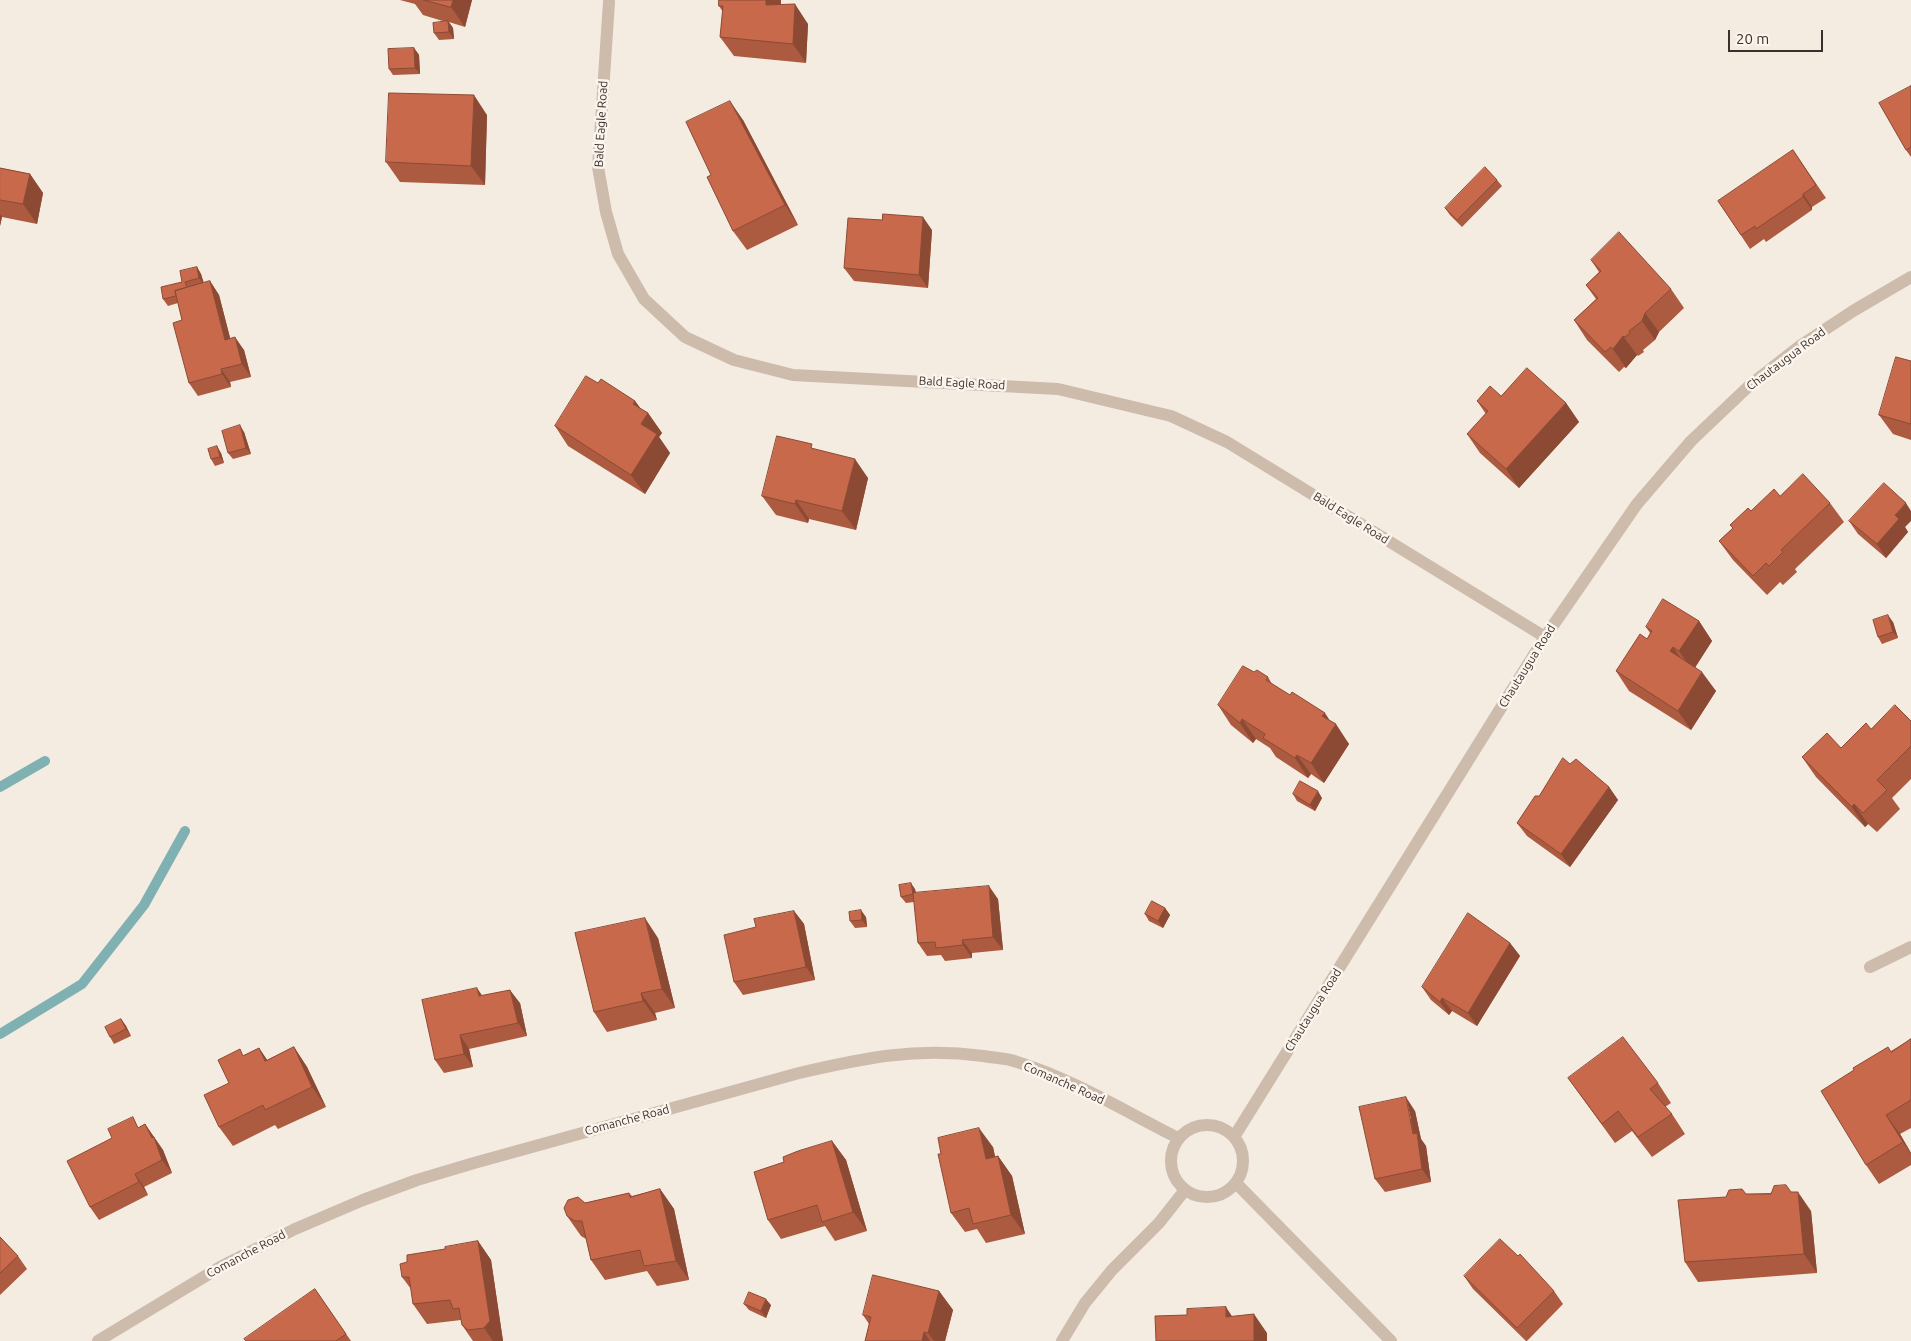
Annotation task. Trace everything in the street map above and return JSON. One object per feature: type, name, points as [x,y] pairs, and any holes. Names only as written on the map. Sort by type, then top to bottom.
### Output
[{"type":"street","name":"Bald Eagle Road","points":[[609,2],[598,167],[606,212],[618,254],[644,299],[685,338],[734,360],[793,376],[1058,389],[1171,416],[1226,442],[1545,637]]},
{"type":"street","name":"Chautaugua Road","points":[[1234,1137],[1545,637],[1638,504],[1691,441],[1750,385],[1800,346],[1853,311],[1911,277]]},
{"type":"street","points":[[1870,966],[1911,947]]},
{"type":"street","name":"Comanche Road","points":[[98,1341],[222,1266],[294,1229],[417,1180],[789,1076],[856,1060],[909,1052],[959,1053],[1016,1061],[1060,1080],[1178,1138]]},
{"type":"street","points":[[1206,1125],[1224,1129],[1234,1137],[1241,1147],[1243,1159],[1241,1172],[1236,1183],[1227,1191],[1217,1196],[1194,1196],[1184,1190],[1176,1181],[1170,1160],[1172,1149],[1178,1138],[1188,1130],[1206,1125]]},
{"type":"street","points":[[1236,1183],[1391,1341]]},
{"type":"street","points":[[1062,1341],[1085,1304],[1101,1283],[1159,1223],[1184,1190]]},
{"type":"building","points":[[424,0],[453,0],[451,7]]},
{"type":"building","points":[[719,0],[766,0],[766,5],[795,4],[793,44],[720,37],[723,6],[719,6]]},
{"type":"building","points":[[448,21],[449,32],[434,33],[433,23]]},
{"type":"building","points":[[414,48],[415,68],[389,69],[388,49]]},
{"type":"building","points":[[1911,86],[1911,147],[1906,150],[1879,103]]},
{"type":"building","points":[[389,93],[474,95],[471,166],[386,162]]},
{"type":"building","points":[[730,101],[785,205],[733,231],[707,177],[711,175],[686,122]]},
{"type":"building","points":[[1793,150],[1816,185],[1803,194],[1803,197],[1756,229],[1755,226],[1741,235],[1718,201]]},
{"type":"building","points":[[1485,167],[1497,180],[1457,220],[1445,208]]},
{"type":"building","points":[[0,168],[30,174],[23,204],[0,200]]},
{"type":"building","points":[[883,214],[923,217],[919,275],[844,268],[848,218],[882,220]]},
{"type":"building","points":[[1619,232],[1671,289],[1645,313],[1642,321],[1629,331],[1630,333],[1625,337],[1623,336],[1613,349],[1611,347],[1605,352],[1574,320],[1598,298],[1586,285],[1601,271],[1591,260]]},
{"type":"building","points":[[197,267],[199,278],[185,282],[187,287],[175,291],[176,296],[163,299],[161,287],[182,282],[180,271]]},
{"type":"building","points":[[210,281],[225,340],[235,337],[242,364],[221,369],[222,374],[189,383],[173,323],[182,320],[175,291]]},
{"type":"building","points":[[1896,357],[1911,361],[1911,424],[1879,415]]},
{"type":"building","points":[[1527,368],[1566,403],[1506,469],[1467,434],[1488,411],[1477,401],[1490,386],[1501,396]]},
{"type":"building","points":[[586,376],[598,383],[601,379],[635,401],[633,404],[648,413],[641,424],[657,434],[631,475],[555,426]]},
{"type":"building","points":[[240,425],[246,448],[228,453],[222,431]]},
{"type":"building","points":[[777,436],[812,444],[811,448],[855,459],[842,511],[796,500],[795,504],[762,496]]},
{"type":"building","points":[[217,446],[220,457],[211,459],[208,449]]},
{"type":"building","points":[[1803,474],[1830,503],[1781,550],[1783,552],[1769,566],[1766,563],[1753,576],[1719,541],[1733,528],[1730,525],[1748,508],[1751,511],[1774,489],[1780,496]]},
{"type":"building","points":[[1884,483],[1906,503],[1895,515],[1899,519],[1877,544],[1849,521]]},
{"type":"building","points":[[1663,599],[1699,621],[1679,651],[1673,647],[1670,651],[1702,672],[1678,711],[1616,671],[1640,634],[1647,639],[1652,631],[1646,627]]},
{"type":"building","points":[[1888,615],[1893,632],[1878,637],[1873,620]]},
{"type":"building","points":[[1243,666],[1254,672],[1257,670],[1268,677],[1266,680],[1290,695],[1292,692],[1325,713],[1322,716],[1336,724],[1311,763],[1297,755],[1295,758],[1263,738],[1265,734],[1242,719],[1240,723],[1218,705]]},
{"type":"building","points":[[1895,705],[1911,721],[1911,746],[1877,780],[1887,790],[1863,813],[1854,804],[1852,807],[1802,757],[1827,733],[1841,748],[1866,723],[1871,729]]},
{"type":"building","points":[[1563,758],[1570,764],[1576,759],[1609,787],[1561,854],[1517,823],[1535,796],[1539,796]]},
{"type":"building","points":[[1300,781],[1318,791],[1310,805],[1293,794]]},
{"type":"building","points":[[911,883],[913,894],[901,897],[899,885]]},
{"type":"building","points":[[989,886],[993,937],[962,940],[963,945],[936,948],[935,942],[918,943],[913,893]]},
{"type":"building","points":[[1152,901],[1165,908],[1158,921],[1145,914]]},
{"type":"building","points":[[861,910],[862,920],[850,921],[849,912]]},
{"type":"building","points":[[794,911],[806,967],[734,982],[724,935],[756,927],[754,919]]},
{"type":"building","points":[[1468,913],[1510,943],[1468,1013],[1442,998],[1440,1002],[1422,987]]},
{"type":"building","points":[[645,918],[662,989],[641,993],[643,1001],[594,1012],[575,933]]},
{"type":"building","points":[[477,988],[479,996],[510,990],[518,1023],[460,1035],[464,1054],[435,1060],[422,1000]]},
{"type":"building","points":[[121,1019],[126,1029],[110,1037],[105,1027]]},
{"type":"building","points":[[1623,1037],[1658,1083],[1650,1089],[1672,1114],[1638,1137],[1618,1111],[1602,1124],[1568,1078]]},
{"type":"building","points":[[1911,1039],[1911,1100],[1886,1115],[1903,1142],[1866,1165],[1821,1091],[1854,1070],[1853,1068],[1888,1047],[1891,1052]]},
{"type":"building","points":[[294,1047],[312,1087],[265,1110],[263,1105],[219,1127],[204,1095],[229,1083],[218,1060],[240,1049],[243,1056],[259,1048],[265,1061]]},
{"type":"building","points":[[1406,1097],[1413,1134],[1417,1133],[1422,1169],[1375,1179],[1359,1107]]},
{"type":"building","points":[[133,1117],[138,1128],[145,1124],[152,1138],[154,1137],[162,1160],[135,1174],[139,1182],[90,1207],[67,1161],[112,1138],[108,1129]]},
{"type":"building","points":[[979,1128],[986,1159],[998,1156],[1011,1215],[973,1224],[969,1208],[951,1213],[938,1154],[941,1154],[938,1138]]},
{"type":"building","points":[[832,1141],[853,1212],[822,1222],[817,1205],[768,1220],[754,1172],[784,1162],[783,1157],[798,1151]]},
{"type":"building","points":[[1786,1185],[1791,1192],[1798,1192],[1804,1254],[1685,1262],[1678,1200],[1726,1197],[1729,1190],[1742,1189],[1746,1194],[1771,1194],[1774,1186]]},
{"type":"building","points":[[660,1189],[676,1261],[644,1266],[640,1250],[591,1260],[582,1221],[575,1221],[567,1216],[564,1208],[568,1200],[578,1197],[585,1203],[629,1193],[630,1197]]},
{"type":"building","points":[[0,1237],[18,1256],[0,1273]]},
{"type":"building","points":[[1500,1239],[1518,1256],[1520,1254],[1554,1291],[1517,1328],[1464,1276]]},
{"type":"building","points":[[478,1241],[490,1321],[484,1328],[468,1330],[462,1325],[459,1308],[453,1309],[450,1300],[413,1304],[409,1277],[402,1277],[400,1264],[407,1262],[407,1255]]},
{"type":"building","points":[[873,1275],[939,1291],[928,1333],[924,1332],[922,1341],[865,1341],[871,1317],[863,1315]]},
{"type":"building","points":[[315,1289],[346,1334],[336,1341],[246,1341],[244,1339]]},
{"type":"building","points":[[749,1292],[766,1299],[761,1311],[744,1304]]},
{"type":"building","points":[[1226,1307],[1226,1317],[1254,1314],[1254,1341],[1156,1341],[1155,1316],[1187,1315],[1187,1309]]},
{"type":"waterway","points":[[0,787],[45,761]]},
{"type":"waterway","points":[[0,1034],[82,984],[144,905],[185,831]]}]
